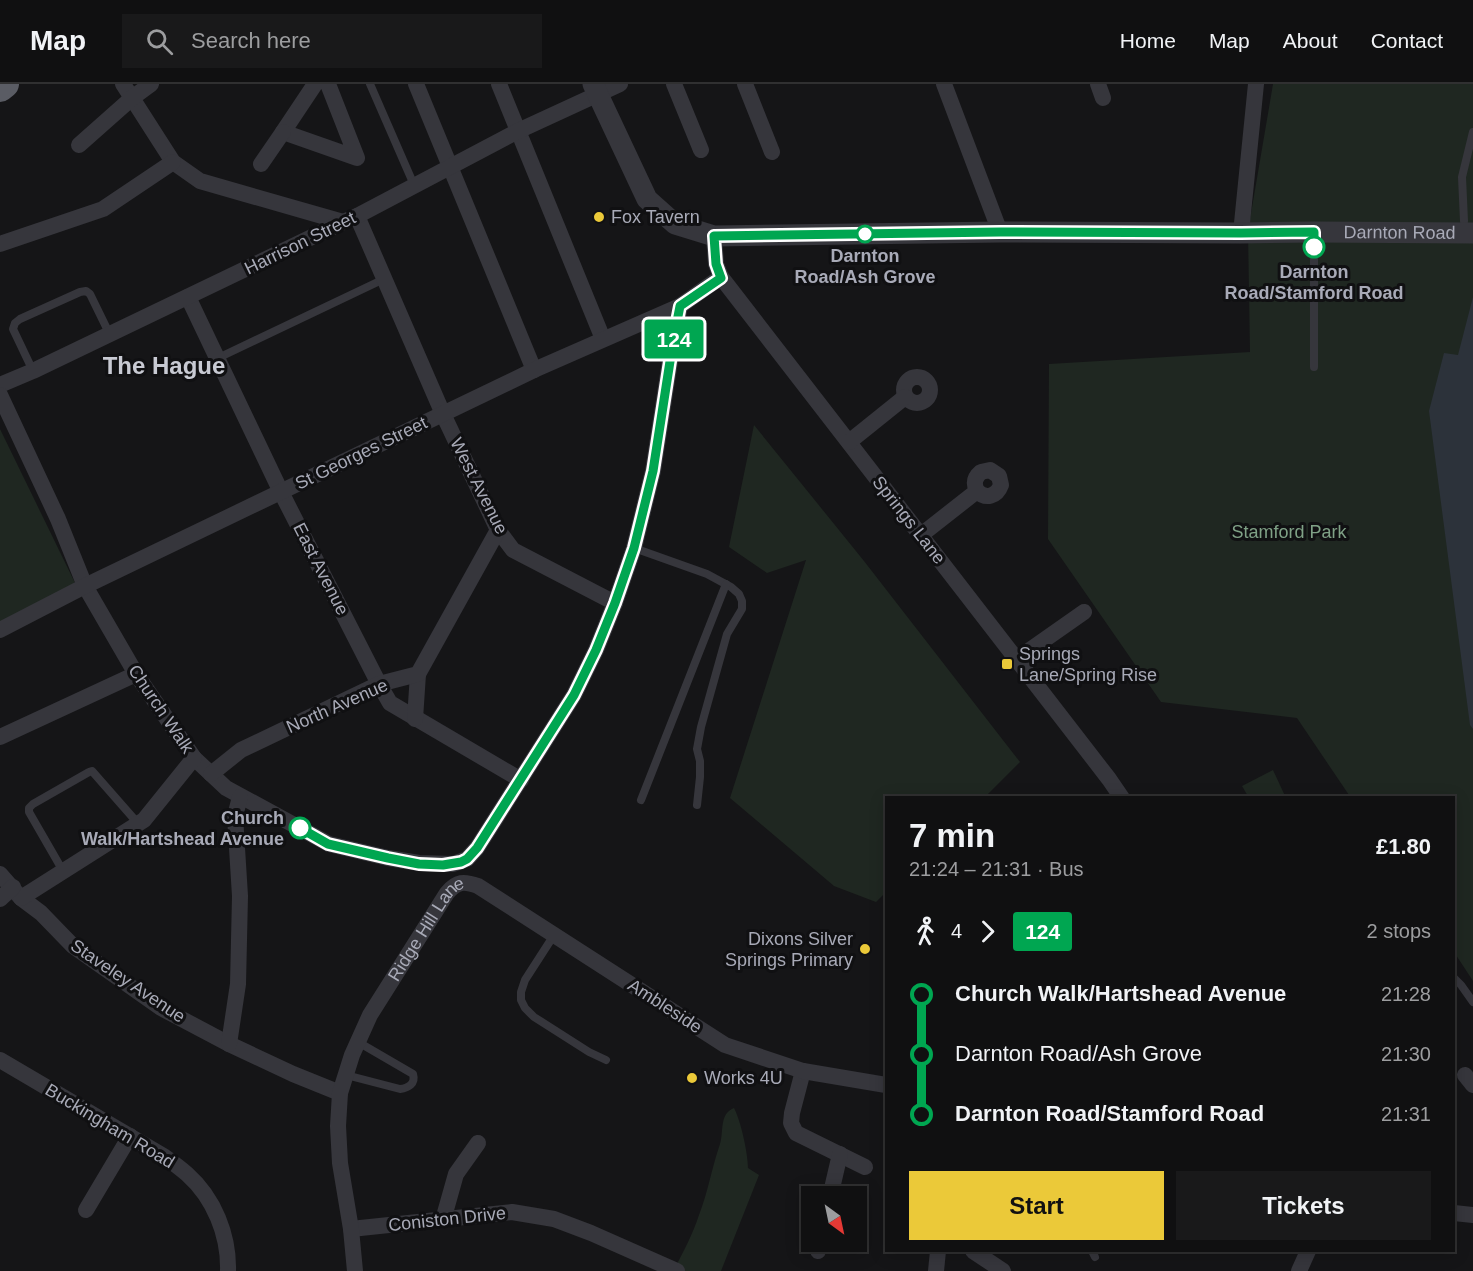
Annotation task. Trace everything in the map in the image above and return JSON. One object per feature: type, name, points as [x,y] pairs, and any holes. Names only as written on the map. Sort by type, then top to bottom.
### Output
[{"type":"highway","points":[[0,88],[5,84]]},
{"type":"street","points":[[123,84],[173,162],[200,181],[350,219]]},
{"type":"street","points":[[80,145],[151,84]]},
{"type":"street","points":[[261,164],[315,84]]},
{"type":"street","points":[[283,132],[357,158],[328,84]]},
{"type":"street","points":[[416,84],[534,370]]},
{"type":"street","points":[[499,84],[603,339]]},
{"type":"street","name":"Harrison Street","points":[[0,385],[110,335],[350,219],[595,89],[620,84]]},
{"type":"street","points":[[674,84],[700,150]]},
{"type":"street","points":[[745,84],[772,152]]},
{"type":"street","points":[[945,84],[1000,232]]},
{"type":"street","points":[[1241,233],[1256,84]]},
{"type":"street","points":[[595,89],[647,199],[675,224],[714,236]]},
{"type":"street","points":[[0,243],[104,209],[173,162]]},
{"type":"street","name":"West Avenue","points":[[350,219],[384,279],[443,414],[498,531],[513,550],[615,603]]},
{"type":"street","name":"Darnton Road","points":[[714,236],[1000,232],[1241,233],[1468,227]]},
{"type":"street","name":"Springs Lane","points":[[714,236],[716,264],[721,278],[1121,796]]},
{"type":"street","name":"St Georges Street","points":[[0,630],[85,586],[534,370],[680,306],[721,278]]},
{"type":"street","name":"East Avenue","points":[[188,297],[281,492],[390,703],[521,780]]},
{"type":"street","name":"Ridge Hill Lane","points":[[355,1271],[351,1229],[340,1163],[338,1126],[340,1093],[346,1075],[370,1015],[447,892],[453,886],[463,883],[461,862],[477,848],[521,780],[574,695],[596,650],[634,548],[653,471],[680,306]]},
{"type":"street","name":"Church Walk","points":[[0,394],[58,519],[85,586],[136,674],[194,758],[226,788],[328,844],[419,864],[443,865],[461,862]]},
{"type":"street","points":[[849,442],[905,397]]},
{"type":"street","points":[[921,535],[977,491]]},
{"type":"street","points":[[415,719],[418,674],[498,531]]},
{"type":"street","points":[[1017,659],[1084,612]]},
{"type":"street","points":[[0,737],[136,674]]},
{"type":"street","name":"North Avenue","points":[[211,774],[241,750],[379,684],[418,674]]},
{"type":"street","points":[[11,895],[63,871],[138,825],[194,758]]},
{"type":"street","points":[[229,1044],[238,984],[240,896],[235,816],[240,796]]},
{"type":"street","name":"Staveley Avenue","points":[[0,874],[11,895],[41,913],[73,946],[161,1008],[229,1044],[340,1093]]},
{"type":"street","name":"Ambleside","points":[[463,883],[478,886],[725,1045],[803,1071],[885,1085]]},
{"type":"street","name":"Buckingham Road","points":[[0,1060],[165,1157],[188,1174],[214,1208],[223,1232],[228,1256],[228,1271]]},
{"type":"street","points":[[803,1071],[792,1113],[791,1123],[796,1134],[865,1167]]},
{"type":"street","points":[[86,1210],[130,1136]]},
{"type":"street","points":[[442,1220],[456,1174],[478,1143]]},
{"type":"street","points":[[833,1186],[840,1154]]},
{"type":"street","name":"Coniston Drive","points":[[351,1229],[512,1212],[554,1219],[677,1271]]},
{"type":"street","points":[[1455,1213],[1473,1215]]},
{"type":"street","points":[[936,1271],[938,1252]]},
{"type":"street","points":[[975,1252],[1004,1271]]},
{"type":"street","points":[[1299,1271],[1308,1252]]},
{"type":"lane","points":[[370,84],[414,185]]},
{"type":"lane","points":[[1468,227],[1462,177],[1473,132]]},
{"type":"lane","points":[[1314,232],[1314,367]]},
{"type":"lane","points":[[218,358],[384,279]]},
{"type":"lane","points":[[33,371],[13,329],[15,323],[20,319],[86,291],[90,294],[110,335]]},
{"type":"lane","points":[[634,548],[707,574],[739,594],[742,601],[742,609],[727,634],[700,727],[697,748],[700,769],[697,805]]},
{"type":"lane","points":[[641,800],[726,584]]},
{"type":"lane","points":[[63,871],[29,812],[28,808],[33,804],[92,771],[138,825]]},
{"type":"lane","points":[[554,935],[525,980],[521,1000],[534,1017],[590,1053],[606,1060]]},
{"type":"lane","points":[[1455,979],[1473,1002]]},
{"type":"lane","points":[[346,1075],[400,1089],[408,1088],[412,1084],[413,1074],[358,1042]]},
{"type":"green space","name":"Stamford Park","points":[[1273,84],[1473,84],[1473,981],[1455,954],[1455,796],[1350,796],[1297,718],[1161,702],[1048,539],[1049,364],[1250,352],[1248,231]]},
{"type":"green space","points":[[754,425],[864,561],[1020,762],[986,796],[885,796],[885,893],[876,902],[834,886],[730,798],[806,560],[767,573],[729,547]]},
{"type":"green space","points":[[0,429],[76,585],[0,623]]},
{"type":"green space","points":[[1273,770],[1285,796],[1248,796],[1242,786]]},
{"type":"green space","points":[[734,1108],[744,1138],[748,1168],[759,1175],[721,1271],[674,1270],[691,1236],[702,1206],[720,1144],[724,1119],[726,1114]]},
{"type":"shaded area","points":[[1473,297],[1473,729],[1470,725],[1429,411],[1444,353],[1458,355]]},
{"type":"bus line","name":"124","points":[[300,828],[328,844],[419,864],[453,864],[473,854],[574,695],[615,603],[634,548],[653,471],[680,306],[721,278],[716,264],[714,236],[1000,232],[1314,232],[1314,247]]},
{"type":"place","name":"Fox Tavern","points":[[599,217]]},
{"type":"place","name":"Darnton Road/Ash Grove","points":[[865,234]]},
{"type":"place","name":"Darnton Road/Stamford Road","points":[[1314,247]]},
{"type":"place","name":"Springs Lane/Spring Rise","points":[[1007,664]]},
{"type":"place","name":"Church Walk/Hartshead Avenue","points":[[300,828]]},
{"type":"place","name":"Dixons Silver Springs Primary","points":[[865,949]]},
{"type":"place","name":"Works 4U","points":[[692,1078]]},
{"type":"district","name":"The Hague","points":[[164,366]]}]
